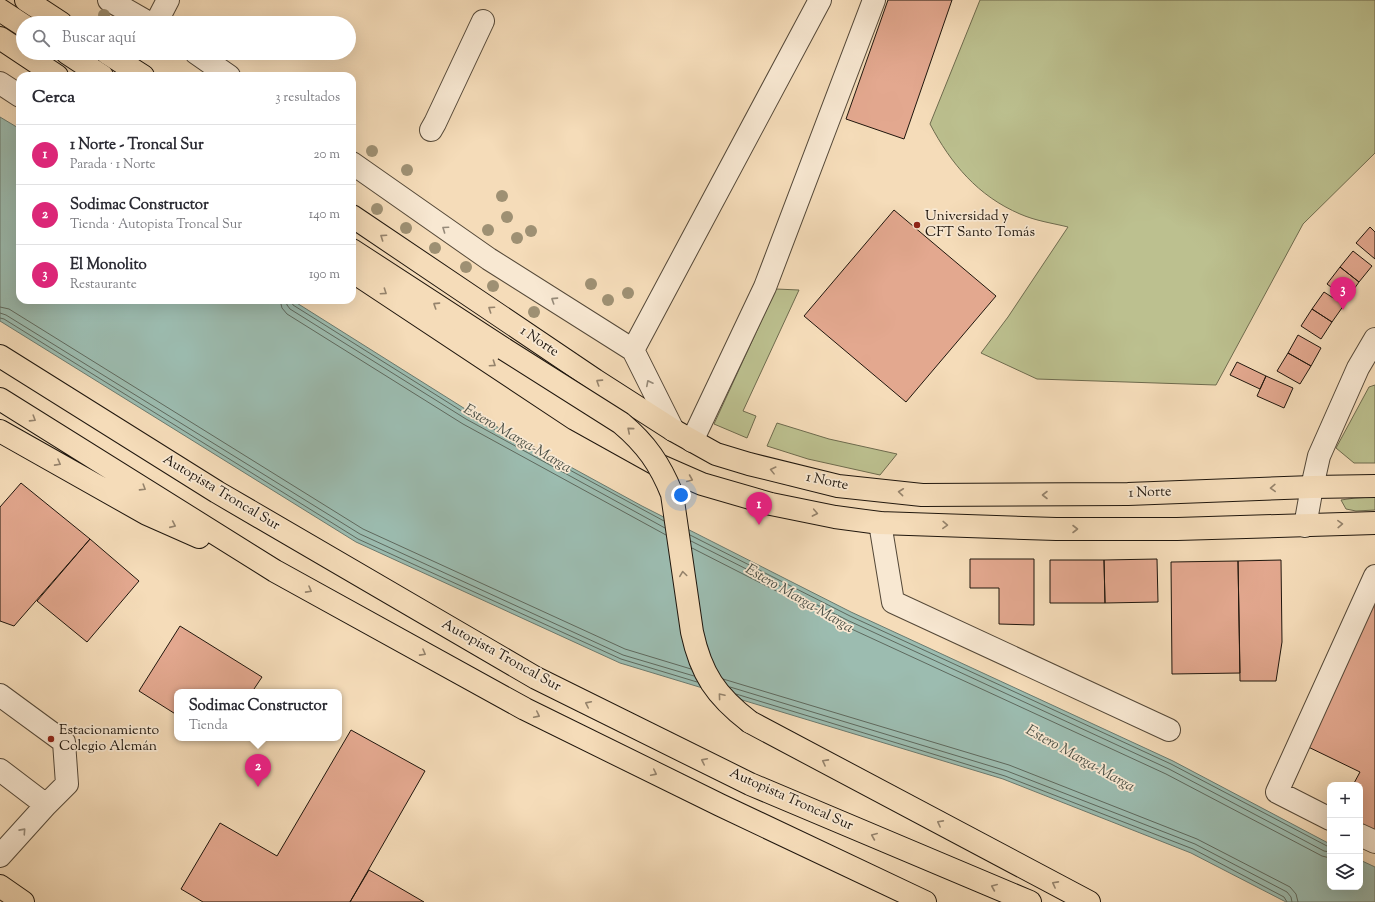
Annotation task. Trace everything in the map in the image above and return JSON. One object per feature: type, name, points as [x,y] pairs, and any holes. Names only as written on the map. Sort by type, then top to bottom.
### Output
[{"type":"main road","points":[[26,0],[50,16]]},
{"type":"main road","points":[[0,10],[16,20]]},
{"type":"main road","points":[[0,38],[16,49]]},
{"type":"main road","points":[[33,60],[51,72]]},
{"type":"main road","points":[[78,60],[96,72]]},
{"type":"main road","points":[[118,60],[136,72]]},
{"type":"main road","name":"1 Norte","points":[[356,219],[595,380],[673,430],[716,454],[749,464],[838,486],[922,495],[1128,494],[1375,486]]},
{"type":"main road","points":[[356,253],[621,423],[646,447],[665,477],[672,494],[692,632],[700,664],[721,697],[734,710],[750,722],[1089,902]]},
{"type":"main road","points":[[356,273],[575,419],[654,463],[702,484],[771,504],[835,517],[880,523],[1056,528],[1177,529],[1375,523]]},
{"type":"main road","name":"Autopista Troncal Sur","points":[[0,356],[216,492],[536,678],[750,784],[1030,902]]},
{"type":"main road","points":[[0,399],[275,571],[525,709],[720,805],[925,902]]},
{"type":"main road","points":[[0,431],[147,514],[275,571]]},
{"type":"main road","points":[[0,886],[23,902]]},
{"type":"street","points":[[109,0],[137,16]]},
{"type":"street","points":[[160,16],[168,0]]},
{"type":"street","points":[[633,350],[820,0]]},
{"type":"street","points":[[692,441],[766,287],[874,0]]},
{"type":"street","points":[[431,130],[483,21]]},
{"type":"street","points":[[206,60],[222,72]]},
{"type":"street","points":[[0,83],[16,93]]},
{"type":"street","points":[[356,166],[489,259],[633,350],[673,430]]},
{"type":"street","points":[[356,175],[381,184]]},
{"type":"street","points":[[1305,526],[1319,456],[1358,368],[1375,339]]},
{"type":"street","points":[[880,523],[893,602],[1169,730]]},
{"type":"street","points":[[1328,818],[1277,792],[1375,576]]},
{"type":"street","points":[[0,694],[64,742],[67,784],[0,856]]},
{"type":"street","points":[[0,770],[46,805]]},
{"type":"street","points":[[1363,836],[1375,842]]},
{"type":"green space","points":[[980,0],[1375,0],[1375,153],[1303,224],[1216,385],[1037,379],[981,353],[1008,317],[1068,227],[1020,214],[991,198],[967,177],[957,165],[938,139],[930,124]]},
{"type":"green space","points":[[776,289],[799,290],[743,411],[756,416],[747,438],[714,424]]},
{"type":"green space","points":[[1375,385],[1375,463],[1354,463],[1336,448],[1369,387]]},
{"type":"green space","points":[[777,423],[829,439],[897,454],[880,475],[808,459],[767,446]]},
{"type":"green space","points":[[1375,497],[1375,510],[1356,511],[1346,509],[1341,500],[1355,498]]},
{"type":"water","name":"Estero Marga-Marga","points":[[0,117],[16,127],[16,304],[298,304],[470,412],[642,506],[851,612],[1173,761],[1327,842],[1327,890],[1363,890],[1363,861],[1375,867],[1375,902],[1286,902],[1191,853],[1003,779],[620,663],[356,542],[0,321]]},
{"type":"building","points":[[888,0],[952,0],[904,139],[846,119]]},
{"type":"building","points":[[894,210],[996,296],[906,402],[804,316]]},
{"type":"building","points":[[1370,227],[1375,232],[1375,259],[1356,243]]},
{"type":"building","points":[[1353,251],[1372,266],[1359,282],[1340,267]]},
{"type":"building","points":[[1340,267],[1359,282],[1347,299],[1327,284]]},
{"type":"building","points":[[1324,292],[1344,305],[1332,322],[1312,309]]},
{"type":"building","points":[[1312,309],[1332,322],[1321,339],[1301,326]]},
{"type":"building","points":[[1298,335],[1321,348],[1311,366],[1288,353]]},
{"type":"building","points":[[1288,353],[1311,366],[1300,384],[1277,371]]},
{"type":"building","points":[[1237,362],[1266,376],[1260,389],[1230,375]]},
{"type":"building","points":[[1266,376],[1293,388],[1284,408],[1257,396]]},
{"type":"building","points":[[21,483],[90,539],[14,626],[0,621],[0,507]]},
{"type":"building","points":[[90,539],[139,581],[87,642],[37,601]]},
{"type":"building","points":[[970,559],[1034,559],[1034,625],[999,624],[999,588],[970,588]]},
{"type":"building","points":[[1157,559],[1158,602],[1105,603],[1104,560]]},
{"type":"building","points":[[1050,560],[1104,560],[1105,603],[1050,603]]},
{"type":"building","points":[[1281,560],[1282,642],[1276,681],[1240,681],[1238,561]]},
{"type":"building","points":[[1238,561],[1240,673],[1172,674],[1171,562]]},
{"type":"building","points":[[1375,591],[1375,836],[1363,830],[1363,782],[1355,782],[1360,772],[1300,743]]},
{"type":"building","points":[[180,626],[262,677],[254,689],[174,689],[174,713],[139,691]]},
{"type":"building","points":[[351,730],[425,771],[350,902],[203,902],[181,889],[220,823],[277,856]]},
{"type":"building","points":[[369,870],[424,902],[350,902]]},
{"type":"place","name":"Universidad y CFT Santo Tomás","points":[[917,225]]},
{"type":"place","name":"El Monolito","points":[[1343,310]]},
{"type":"place","name":"1 Norte - Troncal Sur","points":[[759,525]]},
{"type":"place","name":"Estacionamiento Colegio Alemán","points":[[51,739]]},
{"type":"place","name":"Sodimac Constructor","points":[[258,787]]}]
